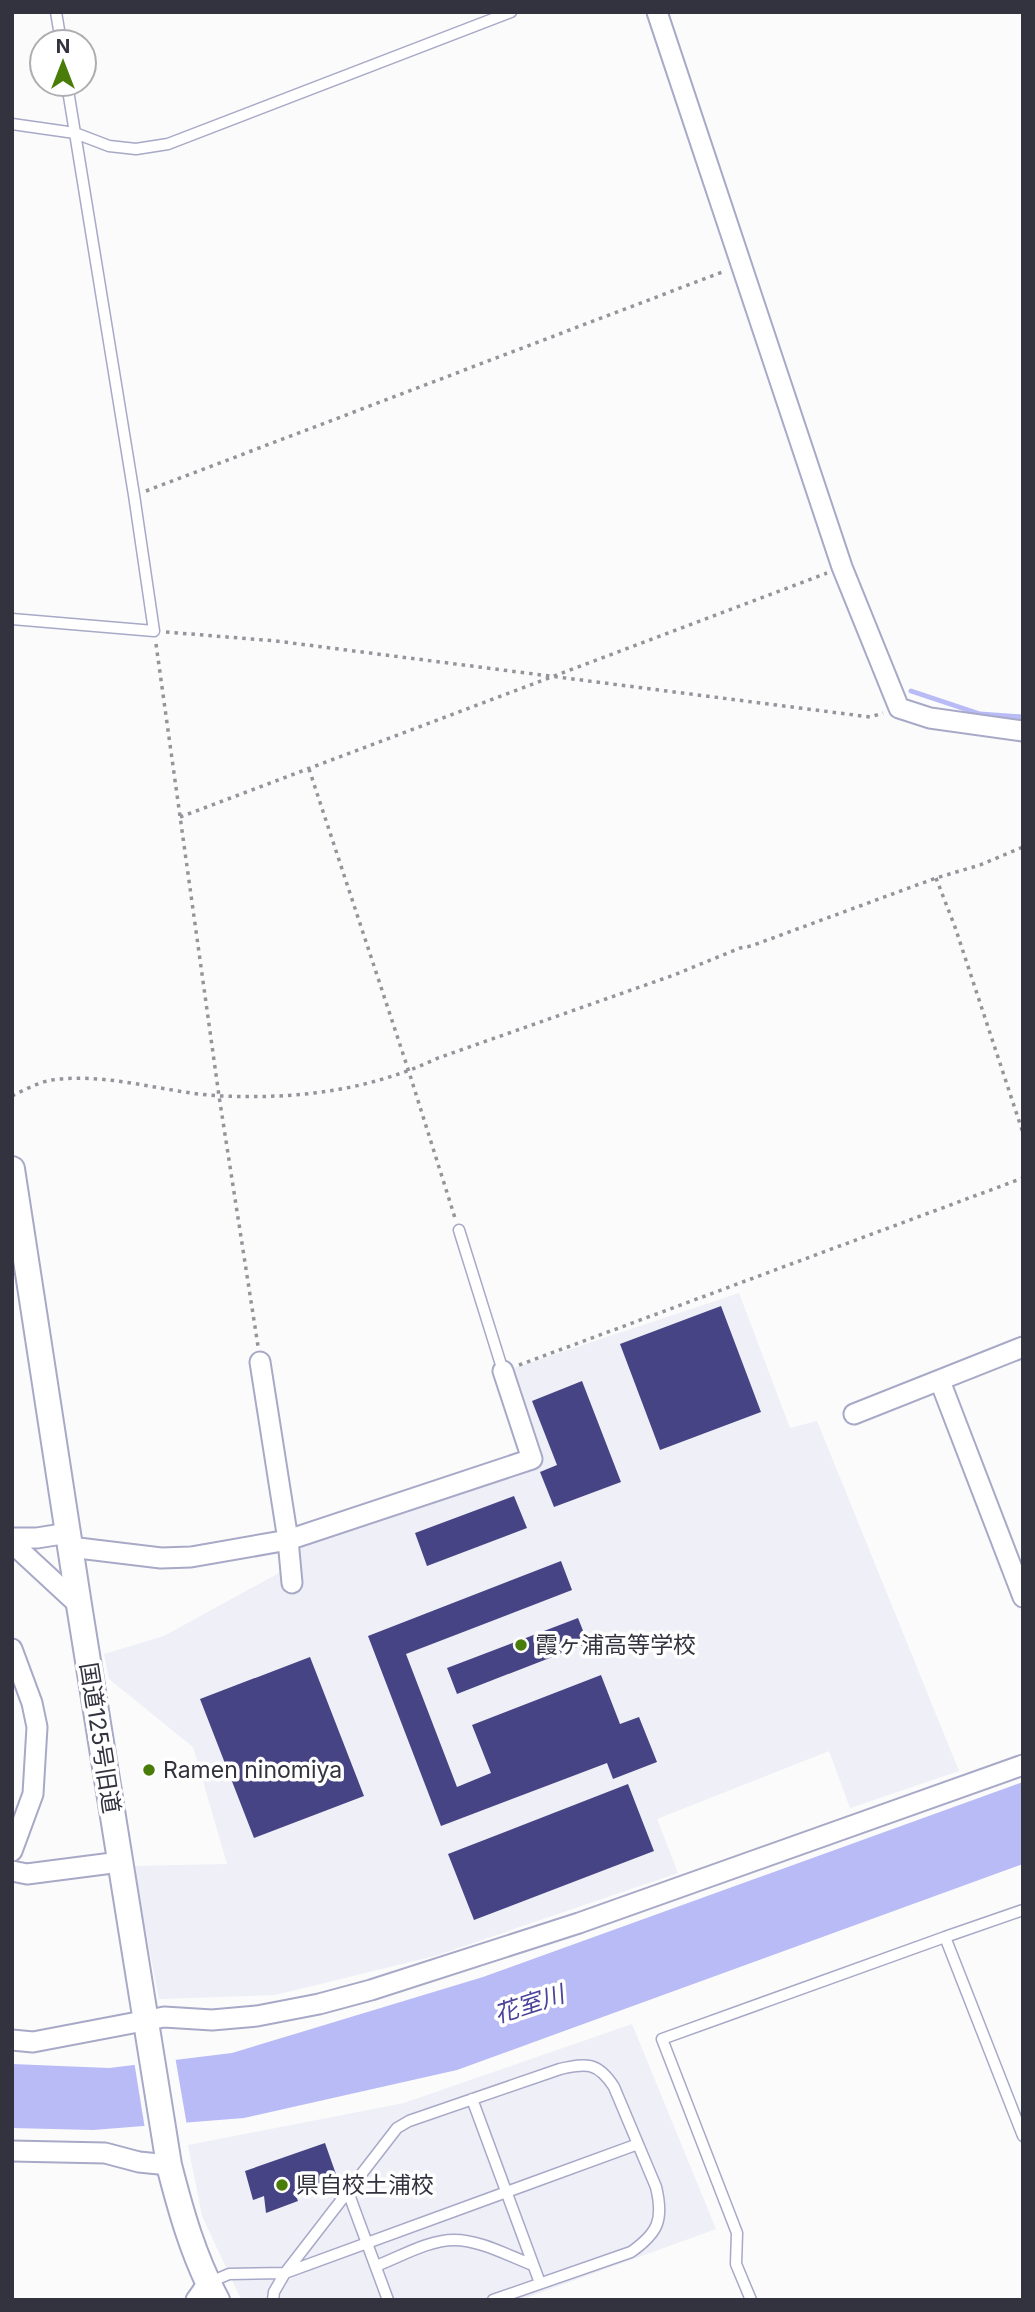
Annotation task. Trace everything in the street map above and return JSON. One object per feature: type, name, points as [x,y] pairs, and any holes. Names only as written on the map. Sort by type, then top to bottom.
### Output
[{"type":"street","points":[[657,12],[842,567],[899,708],[930,718],[1023,731]]},
{"type":"street","name":"国道125号旧道","points":[[12,1169],[16,1222],[169,2165],[207,2294]]},
{"type":"street","points":[[854,1415],[1023,1347]]},
{"type":"street","points":[[260,1362],[292,1583]]},
{"type":"street","points":[[12,1540],[69,1540],[161,1558],[191,1557],[288,1541],[532,1459],[503,1371]]},
{"type":"street","points":[[940,1381],[1023,1597]]},
{"type":"street","points":[[12,1540],[79,1605]]},
{"type":"street","points":[[12,1649],[32,1703],[37,1727],[33,1794],[12,1851]]},
{"type":"street","points":[[12,2039],[33,2042],[147,2030],[164,2017],[212,2020],[257,2016],[371,1990],[579,1923],[1023,1765]]},
{"type":"street","points":[[12,1871],[27,1874],[120,1862]]},
{"type":"street","points":[[12,2151],[105,2153],[139,2162],[169,2165]]},
{"type":"lane","points":[[12,124],[75,132],[109,146],[136,149],[168,144],[511,12]]},
{"type":"lane","points":[[12,620],[154,631],[69,98]]},
{"type":"lane","points":[[458,1230],[503,1371]]},
{"type":"lane","points":[[751,2300],[736,2263],[737,2234],[662,2039],[1023,1910]]},
{"type":"lane","points":[[945,1937],[1023,2136]]},
{"type":"lane","points":[[273,2300],[274,2291],[285,2273],[397,2128],[409,2121],[560,2069],[593,2065],[605,2073],[614,2087],[656,2187],[660,2204],[658,2223],[648,2239],[631,2252],[493,2300]]},
{"type":"lane","points":[[472,2099],[540,2283]]},
{"type":"lane","points":[[207,2294],[229,2274],[285,2273],[638,2144]]},
{"type":"lane","points":[[348,2192],[388,2300]]},
{"type":"lane","points":[[376,2266],[437,2242],[451,2240],[473,2243],[533,2265]]},
{"type":"path","points":[[134,495],[742,264]]},
{"type":"path","points":[[180,817],[842,567]]},
{"type":"path","points":[[260,1362],[219,1096],[154,631],[276,641],[870,717],[899,708]]},
{"type":"path","points":[[309,768],[410,1072],[458,1230]]},
{"type":"path","points":[[12,1096],[49,1080],[86,1078],[219,1096],[284,1096],[336,1092],[410,1072],[438,1058],[674,975],[740,948],[936,878],[980,865],[1023,846]]},
{"type":"path","points":[[936,878],[1023,1133]]},
{"type":"path","points":[[503,1371],[1023,1178]]},
{"type":"shaded area","name":"霞ヶ浦高等学校","points":[[739,1293],[790,1428],[817,1421],[959,1771],[850,1808],[829,1751],[657,1819],[678,1873],[435,1956],[275,1995],[159,1999],[133,1866],[227,1864],[193,1747],[109,1679],[104,1654],[164,1636],[279,1573],[294,1540],[531,1456],[511,1369]]},
{"type":"shaded area","points":[[632,2024],[716,2229],[520,2300],[242,2300],[202,2216],[188,2145],[404,2103]]},
{"type":"water","name":"花室川","points":[[1023,1782],[1023,1864],[457,2070],[244,2118],[93,2130],[12,2128],[12,2064],[109,2068],[232,2053],[483,1977]]},
{"type":"pier","points":[[175,2056],[187,2126],[145,2129],[134,2061]]},
{"type":"building","points":[[721,1306],[761,1412],[660,1450],[620,1344]]},
{"type":"building","points":[[582,1381],[621,1482],[554,1507],[540,1472],[557,1465],[532,1401]]},
{"type":"building","points":[[514,1496],[527,1528],[427,1566],[415,1533]]},
{"type":"building","points":[[561,1561],[572,1590],[406,1654],[457,1787],[491,1773],[472,1725],[601,1675],[620,1724],[639,1717],[657,1762],[613,1779],[607,1763],[441,1826],[368,1636]]},
{"type":"building","points":[[578,1618],[588,1643],[457,1694],[447,1668]]},
{"type":"building","points":[[310,1657],[364,1796],[254,1838],[200,1699]]},
{"type":"building","points":[[628,1784],[654,1851],[474,1920],[448,1854]]},
{"type":"building","name":"県自校土浦校","points":[[325,2143],[337,2177],[295,2193],[298,2201],[266,2213],[264,2196],[253,2200],[245,2171]]},
{"type":"waterway","points":[[911,691],[980,714],[1023,717]]},
{"type":"place","name":"霞ヶ浦高等学校","points":[[521,1645]]},
{"type":"place","name":"Ramen ninomiya","points":[[149,1770]]},
{"type":"place","name":"県自校土浦校","points":[[282,2185]]}]
